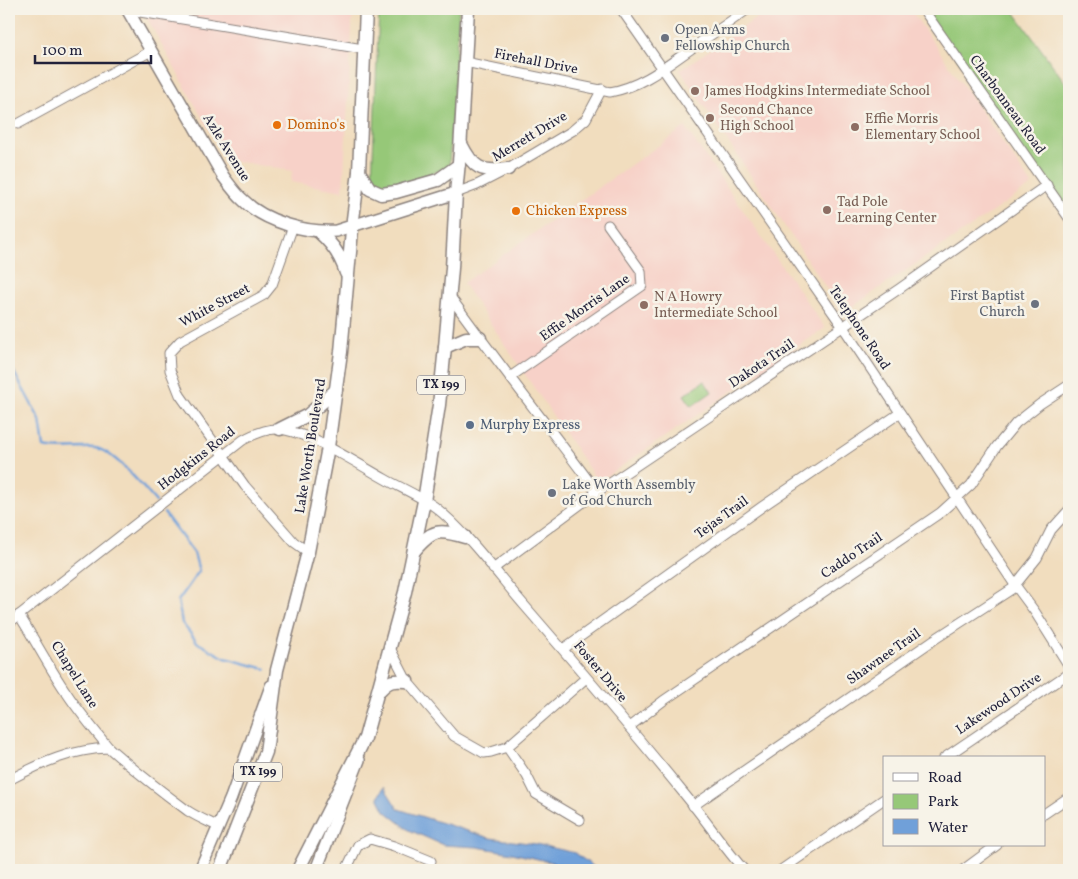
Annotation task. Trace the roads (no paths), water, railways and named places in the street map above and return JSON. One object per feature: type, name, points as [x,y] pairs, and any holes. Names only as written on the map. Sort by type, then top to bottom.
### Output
[{"type":"highway","name":"Lake Worth Boulevard","points":[[277,670],[308,552],[328,447],[336,390],[359,172],[366,9]]},
{"type":"highway","name":"TX 199","points":[[298,870],[365,738],[406,592],[424,501],[438,414],[445,347],[461,144],[468,9]]},
{"type":"highway","points":[[461,144],[467,157],[483,170],[508,169]]},
{"type":"highway","points":[[359,172],[370,189],[381,194],[396,192],[438,180],[458,165]]},
{"type":"highway","points":[[319,232],[330,241],[342,260],[348,278]]},
{"type":"highway","points":[[445,347],[466,338],[480,338]]},
{"type":"highway","points":[[280,429],[308,415],[336,390]]},
{"type":"highway","points":[[414,551],[424,539],[438,531],[446,531],[465,537]]},
{"type":"highway","name":"TX 199","points":[[220,870],[266,752],[277,670]]},
{"type":"highway","points":[[380,690],[388,682],[394,680],[407,681]]},
{"type":"main road","name":"Azle Avenue","points":[[129,9],[223,176],[243,200],[265,216],[293,226],[319,232],[336,231],[352,226]]},
{"type":"main road","name":"Merrett Drive","points":[[352,226],[456,193]]},
{"type":"main road","name":"Lake Worth Boulevard","points":[[200,870],[253,741],[277,670]]},
{"type":"main road","name":"TX 199","points":[[316,870],[357,764],[365,738]]},
{"type":"street","points":[[129,9],[363,49]]},
{"type":"street","name":"Telephone Road","points":[[621,9],[843,327],[1015,585],[1035,612],[1069,666]]},
{"type":"street","points":[[602,89],[610,92],[622,90],[644,80],[748,9]]},
{"type":"street","name":"Charbonneau Road","points":[[922,9],[1047,184],[1069,218]]},
{"type":"street","points":[[18,124],[151,51]]},
{"type":"street","name":"Firehall Drive","points":[[465,62],[602,89]]},
{"type":"street","name":"Merrett Drive","points":[[456,193],[508,169],[581,124],[590,113],[602,89]]},
{"type":"street","name":"Dakota Trail","points":[[493,569],[597,492],[843,327],[1047,184]]},
{"type":"street","name":"Effie Morris Lane","points":[[510,377],[642,286],[641,270],[608,225]]},
{"type":"street","name":"White Street","points":[[222,456],[180,395],[170,370],[169,353],[180,341],[264,296],[272,285],[293,226]]},
{"type":"street","points":[[449,295],[597,492]]},
{"type":"street","name":"Caddo Trail","points":[[629,727],[664,701],[940,513],[958,498],[975,479],[997,446],[1016,423],[1069,385]]},
{"type":"street","name":"Tejas Trail","points":[[563,649],[763,506],[900,413]]},
{"type":"street","name":"Hodgkins Road","points":[[9,622],[222,456],[243,440],[257,433],[280,429],[301,436],[328,447],[424,501]]},
{"type":"street","points":[[222,456],[245,486],[294,542],[308,552]]},
{"type":"street","name":"Foster Drive","points":[[424,501],[444,516],[465,537],[563,649],[694,806],[731,856],[744,870]]},
{"type":"street","name":"Shawnee Trail","points":[[694,806],[1015,585],[1037,558],[1051,530],[1069,510]]},
{"type":"street","name":"Chapel Lane","points":[[19,615],[82,716],[109,748],[188,811],[219,827]]},
{"type":"street","points":[[391,650],[407,681],[454,736],[484,753],[506,747],[586,678]]},
{"type":"street","name":"Lakewood Drive","points":[[947,756],[1069,673]]},
{"type":"street","points":[[506,747],[527,776],[536,794],[580,820]]},
{"type":"street","points":[[9,780],[64,755],[91,748],[109,748]]},
{"type":"street","points":[[1046,813],[1069,797]]},
{"type":"street","points":[[781,870],[883,800]]},
{"type":"street","points":[[346,870],[358,845],[370,839],[394,846],[431,861]]},
{"type":"street","points":[[962,870],[997,846]]},
{"type":"water","points":[[384,787],[398,809],[490,838],[536,844],[575,853],[598,870],[574,870],[568,866],[512,853],[477,847],[443,845],[409,830],[385,811],[378,797]]},
{"type":"waterway","points":[[9,363],[40,420],[44,447],[57,449],[95,448],[102,450],[128,470],[156,502]]},
{"type":"waterway","points":[[164,513],[194,553],[199,571],[178,601],[182,623],[198,643],[225,658],[266,669]]},
{"type":"place","name":"Open Arms Fellowship Church","points":[[665,38]]},
{"type":"place","name":"James Hodgkins Intermediate School","points":[[695,91]]},
{"type":"place","name":"Second Chance High School","points":[[710,118]]},
{"type":"place","name":"Domino's","points":[[277,125]]},
{"type":"place","name":"Effie Morris Elementary School","points":[[855,127]]},
{"type":"place","name":"Tad Pole Learning Center","points":[[827,210]]},
{"type":"place","name":"Chicken Express","points":[[516,211]]},
{"type":"place","name":"First Baptist Church","points":[[1035,304]]},
{"type":"place","name":"N A Howry Intermediate School","points":[[644,305]]},
{"type":"place","name":"Murphy Express","points":[[470,425]]},
{"type":"place","name":"Lake Worth Assembly of God Church","points":[[552,493]]}]
